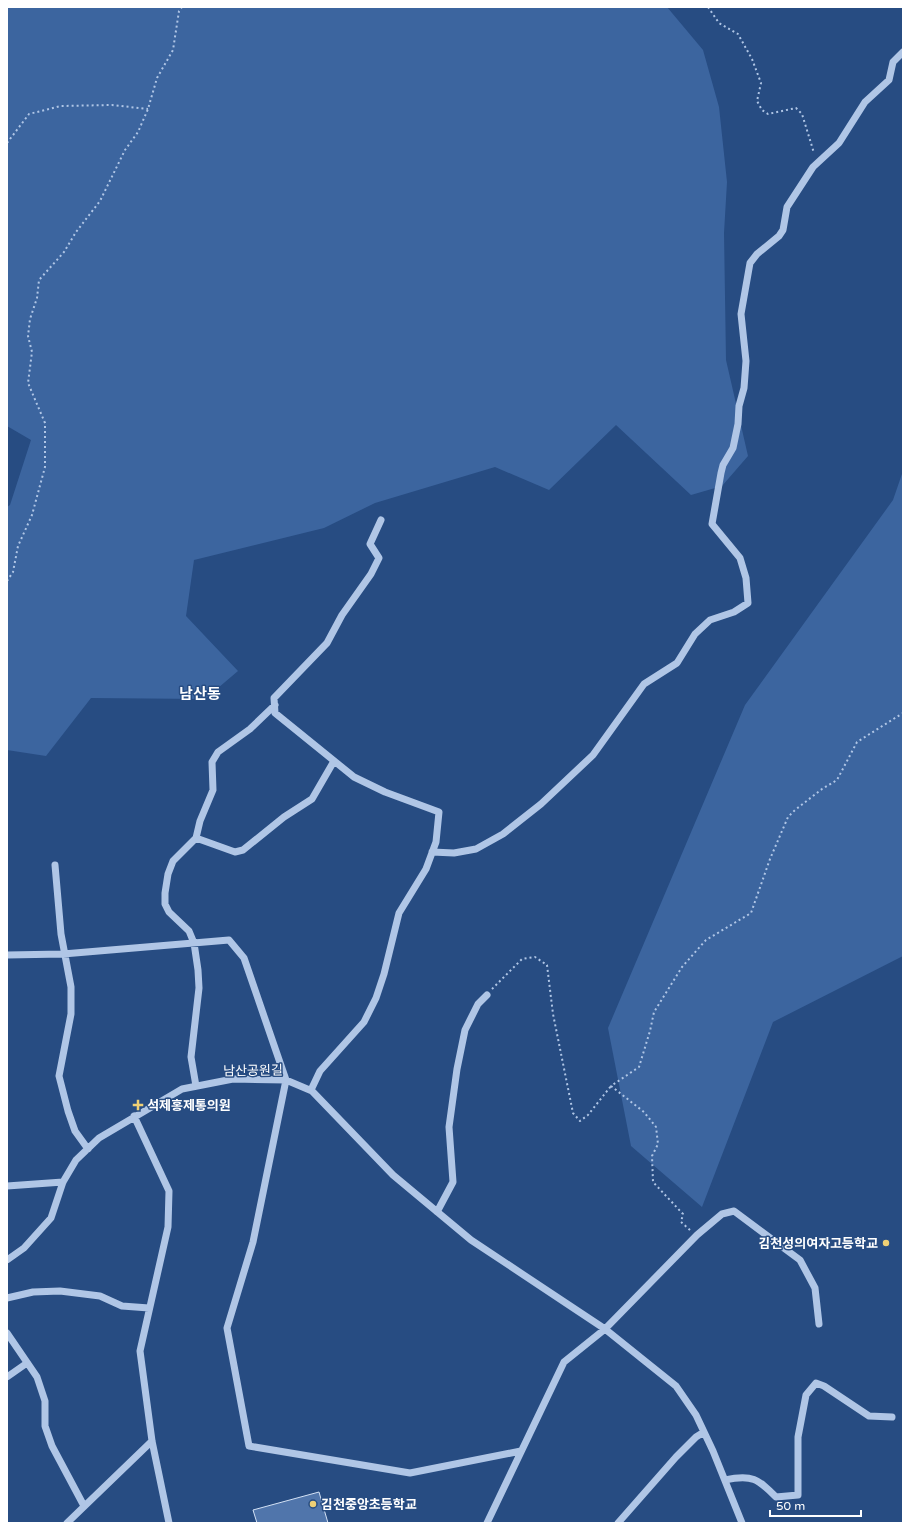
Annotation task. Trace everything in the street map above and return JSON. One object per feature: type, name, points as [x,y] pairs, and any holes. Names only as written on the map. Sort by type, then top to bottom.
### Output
[{"type":"street","points":[[432,852],[454,853],[476,849],[503,834],[541,804],[593,755],[644,684],[677,663],[695,634],[710,620],[734,612],[748,603],[746,578],[740,558],[712,524],[721,473],[735,441],[739,406],[744,388],[746,361],[741,314],[747,272],[750,264],[757,254],[779,236],[783,230],[787,207],[813,167],[839,143],[865,102],[888,80],[893,62],[903,52]]},
{"type":"street","points":[[381,520],[370,544],[379,558],[371,574],[342,615],[327,643],[274,698],[275,713],[354,777],[385,792],[439,812],[436,842],[413,893],[399,913],[384,974],[376,998],[364,1022],[320,1071],[312,1091],[393,1174],[471,1240],[605,1330],[676,1386],[696,1415],[725,1480],[742,1523]]},
{"type":"street","points":[[196,1086],[191,1057],[199,988],[194,943],[189,931],[169,912],[165,904],[164,893],[168,874],[174,861],[196,838],[200,821],[214,790],[212,762],[218,752],[250,729],[275,705]]},
{"type":"street","points":[[196,838],[235,852],[243,850],[284,817],[312,799],[334,761]]},
{"type":"street","points":[[55,865],[63,954],[69,968],[71,987],[71,1014],[59,1076],[75,1131],[88,1149]]},
{"type":"street","points":[[7,955],[63,954],[229,940],[244,958],[286,1080],[253,1242],[227,1328],[249,1446],[410,1473],[521,1451]]},
{"type":"street","points":[[437,1212],[453,1182],[449,1127],[457,1069],[465,1030],[478,1004],[487,995]]},
{"type":"street","name":"남산공원길","points":[[7,1260],[24,1248],[51,1218],[63,1182],[76,1160],[99,1138],[182,1089],[233,1079],[286,1080],[312,1091]]},
{"type":"street","points":[[134,1116],[169,1191],[168,1227],[140,1351],[152,1441],[168,1522]]},
{"type":"street","points":[[7,1186],[63,1182]]},
{"type":"street","points":[[487,1523],[564,1362],[605,1330],[697,1235],[722,1214],[734,1211],[800,1260],[815,1288],[819,1324]]},
{"type":"street","points":[[7,1298],[33,1292],[53,1291],[84,1293],[100,1296],[122,1306],[149,1308]]},
{"type":"street","points":[[7,1333],[37,1377],[45,1401],[45,1426],[52,1446],[84,1506]]},
{"type":"street","points":[[7,1377],[27,1363]]},
{"type":"street","points":[[725,1480],[736,1477],[758,1480],[776,1497],[798,1495],[798,1437],[806,1396],[816,1383],[824,1386],[869,1416],[892,1417]]},
{"type":"street","points":[[618,1523],[676,1457],[696,1437],[704,1432]]},
{"type":"street","points":[[67,1523],[152,1441]]},
{"type":"path","points":[[7,581],[13,572],[18,546],[32,515],[45,467],[45,423],[28,383],[32,352],[28,336],[30,319],[37,298],[39,280],[64,252],[76,232],[100,201],[148,109],[157,78],[173,50],[179,11],[182,7]]},
{"type":"path","points":[[708,7],[719,23],[738,34],[752,59],[761,84],[757,101],[762,110],[768,114],[796,108],[802,114],[812,151],[816,158],[822,160]]},
{"type":"path","points":[[7,143],[29,114],[48,109],[61,106],[112,105],[148,109]]},
{"type":"path","points":[[487,995],[522,959],[535,957],[547,965],[553,1014],[573,1113],[580,1121],[588,1115],[611,1086],[639,1067],[654,1012],[682,967],[706,940],[751,912],[768,864],[788,817],[822,788],[837,780],[857,742],[903,713]]},
{"type":"path","points":[[611,1086],[644,1112],[656,1127],[658,1144],[652,1156],[653,1182],[683,1214],[681,1222],[697,1235]]},
{"type":"shaded area","points":[[7,7],[667,7],[703,50],[719,107],[727,182],[724,233],[726,360],[748,456],[722,486],[691,495],[616,425],[549,490],[495,467],[375,503],[324,528],[194,560],[186,616],[238,671],[205,699],[91,698],[46,756],[7,750],[7,507],[10,505],[31,440],[7,426]]},
{"type":"shaded area","points":[[903,471],[903,956],[773,1022],[702,1207],[631,1146],[608,1028],[745,705],[893,500]]},
{"type":"building","points":[[319,1492],[328,1523],[257,1523],[253,1510]]},
{"type":"place","name":"석제홍제통의원","points":[[138,1105]]},
{"type":"place","name":"김천성의여자고등학교","points":[[886,1243]]},
{"type":"place","name":"김천중앙초등학교","points":[[313,1504]]},
{"type":"district","name":"남산동","points":[[200,694]]}]
